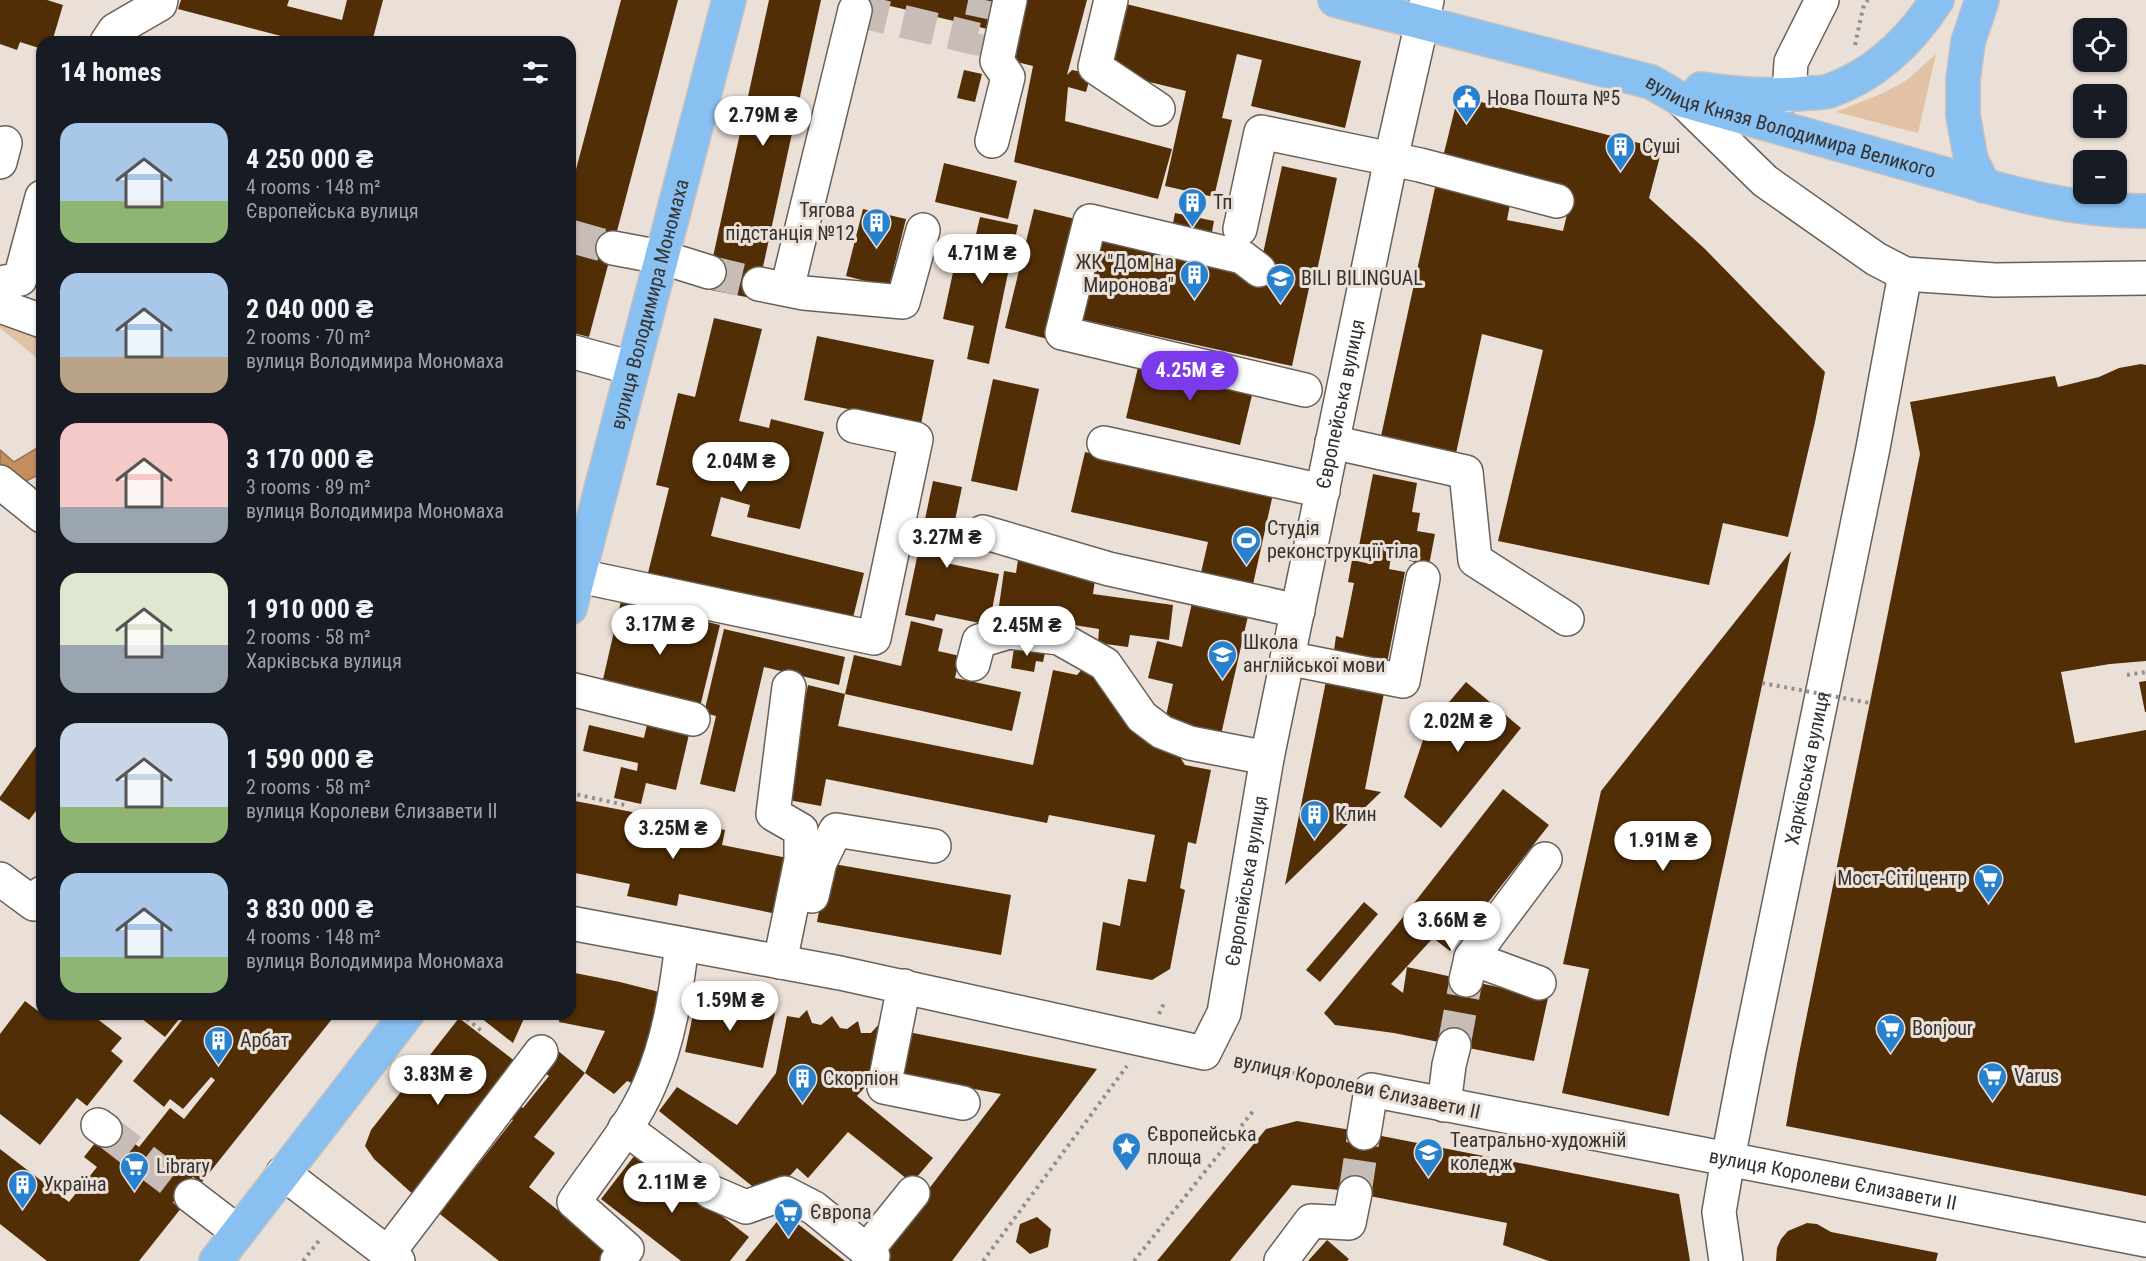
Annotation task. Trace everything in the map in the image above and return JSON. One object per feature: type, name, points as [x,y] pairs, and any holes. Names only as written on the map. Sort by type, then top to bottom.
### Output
[{"type":"main road","name":"вулиця Володимира Мономаха","points":[[576,568],[632,368],[729,0]]},
{"type":"main road","name":"вулиця Князя Володимира Великого","points":[[1335,0],[1424,11],[1651,82],[1682,99],[1984,186],[2046,202],[2108,211],[2146,211]]},
{"type":"main road","points":[[1651,82],[1727,93],[1789,95],[1828,91],[1871,71],[1895,51],[1937,0]]},
{"type":"main road","points":[[1982,0],[1968,42],[1963,80],[1963,115],[1971,160],[1984,186]]},
{"type":"main road","points":[[216,1261],[402,1020]]},
{"type":"street","points":[[112,36],[116,30],[160,4],[161,0]]},
{"type":"street","points":[[992,141],[1008,77],[997,61],[1010,0]]},
{"type":"street","points":[[1111,0],[1095,67],[1158,110]]},
{"type":"street","points":[[1789,95],[1791,62],[1822,0]]},
{"type":"street","points":[[855,10],[773,287],[903,302],[923,230]]},
{"type":"street","name":"Європейська вулиця","points":[[1204,1053],[1224,1013],[1267,758],[1391,159],[1424,11]]},
{"type":"street","points":[[1682,99],[1765,181],[1876,259],[1905,274],[1995,280],[2146,278]]},
{"type":"street","points":[[1240,228],[1261,132],[1391,159],[1557,201]]},
{"type":"street","points":[[0,283],[20,279],[36,219]]},
{"type":"street","points":[[1259,270],[1242,257],[1090,221],[1062,333],[1305,390]]},
{"type":"street","points":[[613,248],[661,257],[709,272]]},
{"type":"street","name":"Харківська вулиця","points":[[1726,1261],[1719,1212],[1728,1159],[1873,448],[1905,274]]},
{"type":"street","points":[[0,306],[36,319]]},
{"type":"street","points":[[576,353],[632,368]]},
{"type":"street","points":[[576,575],[874,638],[916,439],[854,426]]},
{"type":"street","points":[[1332,442],[1466,472],[1474,560],[1567,619]]},
{"type":"street","points":[[1104,443],[1323,491]]},
{"type":"street","points":[[0,482],[36,511]]},
{"type":"street","points":[[983,532],[1109,569],[1298,611]]},
{"type":"street","points":[[1287,658],[1403,681],[1423,578]]},
{"type":"street","points":[[973,664],[978,640],[1009,632],[1059,638],[1105,664],[1142,717],[1162,732],[1190,743],[1267,758]]},
{"type":"street","points":[[789,687],[773,814],[801,830],[801,860],[789,964]]},
{"type":"street","points":[[576,690],[693,719]]},
{"type":"street","points":[[576,711],[638,726]]},
{"type":"street","points":[[789,964],[804,933],[820,862],[836,830],[934,846]]},
{"type":"street","points":[[1539,983],[1468,969],[1545,859]]},
{"type":"street","points":[[0,879],[34,904],[36,901]]},
{"type":"street","points":[[576,924],[904,986],[1204,1053]]},
{"type":"street","points":[[617,1261],[627,1249],[574,1202],[649,1088],[668,1033],[682,944]]},
{"type":"street","points":[[904,986],[884,1087],[963,1102]]},
{"type":"street","points":[[1444,1105],[1454,1045]]},
{"type":"street","points":[[283,1173],[393,1257],[541,1052]]},
{"type":"street","points":[[1364,1132],[1371,1090]]},
{"type":"street","name":"вулиця Королеви Єлизавети ІІ","points":[[1371,1090],[2146,1240]]},
{"type":"street","points":[[628,1123],[711,1192],[746,1208],[785,1193],[814,1208],[870,1253],[913,1193]]},
{"type":"street","points":[[1281,1261],[1311,1221],[1350,1223],[1355,1193]]},
{"type":"street","points":[[191,1196],[238,1232]]},
{"type":"path","points":[[1853,50],[1863,8],[1868,0]]},
{"type":"path","points":[[1311,281],[1329,284]]},
{"type":"path","points":[[2127,675],[2146,672]]},
{"type":"path","points":[[1762,683],[1870,703]]},
{"type":"path","points":[[576,794],[625,805]]},
{"type":"path","points":[[983,1261],[1146,1040],[1165,1001]]},
{"type":"path","points":[[468,1020],[484,1033]]},
{"type":"path","name":"вулиця Королеви Єлизавети ІІ","points":[[1204,1053],[1371,1090]]},
{"type":"path","points":[[1134,1261],[1254,1110]]},
{"type":"shaded area","points":[[1936,54],[1918,133],[1836,112],[1883,93],[1907,80]]},
{"type":"shaded area","points":[[0,316],[36,329],[36,357],[0,328]]},
{"type":"shaded area","points":[[36,449],[36,476],[18,485],[0,470],[0,450],[14,462]]},
{"type":"building","points":[[0,0],[47,0],[63,5],[54,36],[36,36],[36,47],[20,42],[17,50],[0,44]]},
{"type":"building","points":[[181,0],[289,0],[287,6],[342,20],[347,0],[383,0],[374,36],[281,36],[178,9]]},
{"type":"building","points":[[621,0],[678,0],[589,337],[576,334],[576,169]]},
{"type":"building","points":[[769,0],[821,0],[756,299],[706,289]]},
{"type":"building","points":[[865,0],[1004,0],[996,31]]},
{"type":"building","points":[[1017,0],[1087,0],[1067,75],[1072,70],[1091,74],[1086,92],[1068,87],[1065,121],[1172,149],[1158,199],[1014,162],[1033,66],[998,57]]},
{"type":"building","points":[[1118,2],[1361,61],[1345,128],[1251,106],[1262,60],[1237,54],[1222,118],[1232,120],[1214,197],[1165,186],[1186,91],[1101,70]]},
{"type":"building","points":[[964,70],[982,74],[975,102],[957,98]]},
{"type":"building","points":[[1458,96],[1662,149],[1649,198],[1705,249],[1825,372],[1788,537],[1723,523],[1709,585],[1498,541],[1543,350],[1482,334],[1453,467],[1378,450],[1436,183],[1511,199],[1507,220],[1563,231],[1572,194],[1442,161]]},
{"type":"building","points":[[944,163],[1017,181],[1008,219],[935,202]]},
{"type":"building","name":"ЖК \"Дом на Миронова\"","points":[[1282,166],[1337,178],[1315,280],[1311,279],[1292,366],[1079,319],[1099,230],[1259,272]]},
{"type":"building","name":"Тягова пiдстанцiя №12","points":[[863,209],[906,219],[889,287],[846,276]]},
{"type":"building","points":[[1034,209],[1088,222],[1059,342],[1005,328]]},
{"type":"building","name":"Тп","points":[[1175,213],[1214,221],[1210,242],[1171,233]]},
{"type":"building","points":[[980,217],[1018,225],[989,364],[967,359],[974,326],[943,319],[958,249],[972,252]]},
{"type":"building","points":[[714,318],[762,329],[739,421],[769,428],[771,419],[824,432],[800,529],[747,517],[750,505],[721,497],[711,536],[864,573],[851,626],[647,577],[669,488],[656,485],[678,393],[695,397]]},
{"type":"building","points":[[817,336],[934,360],[921,424],[804,400]]},
{"type":"building","points":[[1140,359],[1254,387],[1240,445],[1126,418]]},
{"type":"building","name":"Мост-Сіті центр","points":[[2146,365],[2146,661],[2061,672],[2075,743],[2146,730],[2146,1196],[1786,1126],[1920,454],[1910,402],[2055,376],[2058,387],[2099,377],[2119,368]]},
{"type":"building","points":[[993,379],[1039,389],[1017,491],[971,481]]},
{"type":"building","points":[[1085,452],[1273,494],[1252,589],[1200,577],[1208,542],[1071,512]]},
{"type":"building","points":[[1373,474],[1417,483],[1412,512],[1420,513],[1417,531],[1435,534],[1429,565],[1391,557],[1389,569],[1405,572],[1386,668],[1333,658],[1336,636],[1343,638],[1354,583],[1348,582],[1352,560],[1371,564],[1373,554],[1358,551]]},
{"type":"building","points":[[933,481],[962,487],[946,563],[999,574],[989,625],[936,614],[934,621],[905,615]]},
{"type":"building","points":[[1791,551],[1669,1116],[1562,1093],[1589,969],[1563,964],[1601,791]]},
{"type":"building","points":[[1018,560],[1096,572],[1093,594],[1173,605],[1169,640],[1130,635],[1128,647],[1098,643],[1099,629],[998,613],[1004,571],[1016,573]]},
{"type":"building","points":[[621,601],[720,625],[699,711],[601,688]]},
{"type":"building","points":[[1192,603],[1248,616],[1220,739],[1164,725],[1173,684],[1148,678],[1157,641],[1182,647]]},
{"type":"building","points":[[911,621],[943,629],[938,651],[960,656],[955,678],[1021,692],[1012,731],[845,694],[854,655],[901,666]]},
{"type":"building","points":[[724,629],[845,657],[839,685],[764,667],[735,792],[700,784],[716,716],[704,713]]},
{"type":"building","points":[[1015,642],[1046,648],[1043,662],[1036,661],[1034,672],[1011,668]]},
{"type":"building","points":[[1083,668],[1100,673],[1171,743],[1185,765],[1211,770],[1196,844],[1188,842],[1180,888],[1185,890],[1170,969],[1152,980],[1096,970],[1103,922],[1120,926],[1128,879],[1146,882],[1155,835],[1049,815],[1047,823],[826,779],[821,806],[783,799],[808,685],[845,694],[838,726],[1033,765],[1053,670],[1077,675]]},
{"type":"building","points":[[1327,676],[1385,688],[1365,789],[1381,792],[1285,885]]},
{"type":"building","points":[[2146,681],[2146,712],[2145,712],[2139,682]]},
{"type":"building","points":[[1466,682],[1521,728],[1441,828],[1404,797],[1427,728]]},
{"type":"building","points":[[648,720],[690,730],[676,790],[646,783],[641,804],[614,798],[621,767],[637,771],[638,763],[583,751],[589,725],[644,738]]},
{"type":"building","points":[[36,746],[36,811],[29,820],[0,800]]},
{"type":"building","points":[[1503,789],[1549,825],[1450,951],[1433,938],[1391,984],[1403,993],[1407,967],[1548,998],[1534,1061],[1394,1033],[1335,1025],[1324,1013],[1404,916]]},
{"type":"building","points":[[576,801],[725,830],[722,845],[793,859],[782,915],[679,894],[677,906],[627,896],[630,884],[576,873]]},
{"type":"building","points":[[828,863],[1011,895],[1001,955],[817,922]]},
{"type":"building","points":[[1364,902],[1378,914],[1320,982],[1306,970]]},
{"type":"building","points":[[576,973],[663,993],[647,1049],[632,1083],[627,1081],[614,1094],[585,1073],[605,1031],[559,1022],[559,1020],[576,1020]]},
{"type":"building","points":[[697,996],[775,1013],[763,1068],[685,1052]]},
{"type":"building","points":[[25,1001],[36,1009],[36,1020],[99,1020],[122,1038],[111,1051],[123,1061],[87,1106],[77,1098],[40,1145],[0,1114],[0,1034]]},
{"type":"building","name":"Скорпіон","points":[[807,1010],[812,1023],[821,1025],[832,1016],[840,1028],[847,1029],[858,1021],[861,1033],[871,1033],[880,1023],[872,1079],[857,1096],[933,1158],[912,1183],[848,1132],[808,1178],[797,1168],[786,1180],[767,1186],[752,1186],[659,1111],[677,1087],[737,1125],[776,1073],[787,1016],[799,1018]]},
{"type":"building","points":[[144,1020],[178,1020],[165,1037]]},
{"type":"building","points":[[182,1020],[331,1020],[139,1261],[47,1261],[0,1224],[0,1149],[69,1202],[97,1167],[84,1157],[110,1124],[139,1147],[170,1108],[184,1119],[215,1080],[211,1077],[183,1109],[170,1099],[164,1107],[133,1081]]},
{"type":"building","points":[[457,1020],[462,1020],[516,1062],[416,1197],[374,1159],[365,1146],[371,1130]]},
{"type":"building","points":[[484,1020],[523,1020],[513,1043]]},
{"type":"building","points":[[903,1031],[1097,1069],[952,1261],[869,1261],[925,1194],[1001,1094],[893,1074]]},
{"type":"building","points":[[557,1050],[585,1073],[534,1137],[555,1153],[529,1187],[611,1253],[605,1261],[499,1261],[431,1207],[457,1175],[465,1181],[513,1120],[508,1116],[518,1104],[523,1108],[549,1076],[541,1070]]},
{"type":"building","points":[[1297,1121],[1679,1194],[1690,1261],[1549,1261],[1503,1245],[1507,1223],[1339,1190],[1292,1185],[1230,1261],[1157,1261],[1266,1129]]},
{"type":"building","points":[[638,1151],[749,1237],[730,1261],[681,1261],[601,1199]]},
{"type":"building","name":"Європа","points":[[784,1213],[845,1261],[745,1261]]},
{"type":"building","points":[[1037,1217],[1051,1229],[1048,1247],[1030,1254],[1016,1242],[1020,1224]]},
{"type":"building","points":[[1807,1223],[1817,1224],[1831,1232],[1938,1253],[1936,1261],[1776,1261],[1777,1248],[1781,1239],[1788,1231]]},
{"type":"building","points":[[1327,1240],[1349,1259],[1347,1261],[1308,1261]]},
{"type":"tunnel","points":[[855,10],[977,39],[985,0]]},
{"type":"tunnel","points":[[576,238],[613,248]]},
{"type":"tunnel","points":[[709,272],[759,284]]},
{"type":"tunnel","points":[[1454,1045],[1466,980]]},
{"type":"tunnel","points":[[105,1130],[191,1196]]},
{"type":"tunnel","points":[[1355,1193],[1364,1133]]},
{"type":"place","name":"Нова Пошта №5","points":[[1466,124]]},
{"type":"place","name":"Суші","points":[[1621,172]]},
{"type":"place","name":"Тп","points":[[1192,228]]},
{"type":"place","name":"Тягова пiдстанцiя №12","points":[[876,248]]},
{"type":"place","name":"ЖК \"Дом на Миронова\"","points":[[1195,300]]},
{"type":"place","name":"BILI BILINGUAL","points":[[1280,304]]},
{"type":"place","name":"Студія реконструкції тіла","points":[[1246,566]]},
{"type":"place","name":"Школа англійської мови","points":[[1222,680]]},
{"type":"place","name":"Клин","points":[[1314,840]]},
{"type":"place","name":"Мост-Сіті центр","points":[[1988,904]]},
{"type":"place","name":"Bonjour","points":[[1891,1054]]},
{"type":"place","name":"Арбат","points":[[219,1066]]},
{"type":"place","name":"Varus","points":[[1993,1102]]},
{"type":"place","name":"Скорпіон","points":[[802,1104]]},
{"type":"place","name":"Європейська площа","points":[[1126,1172]]},
{"type":"place","name":"Театрально-художній коледж","points":[[1429,1178]]},
{"type":"place","name":"Library","points":[[135,1192]]},
{"type":"place","name":"Україна","points":[[22,1210]]},
{"type":"place","name":"Європа","points":[[789,1238]]}]
